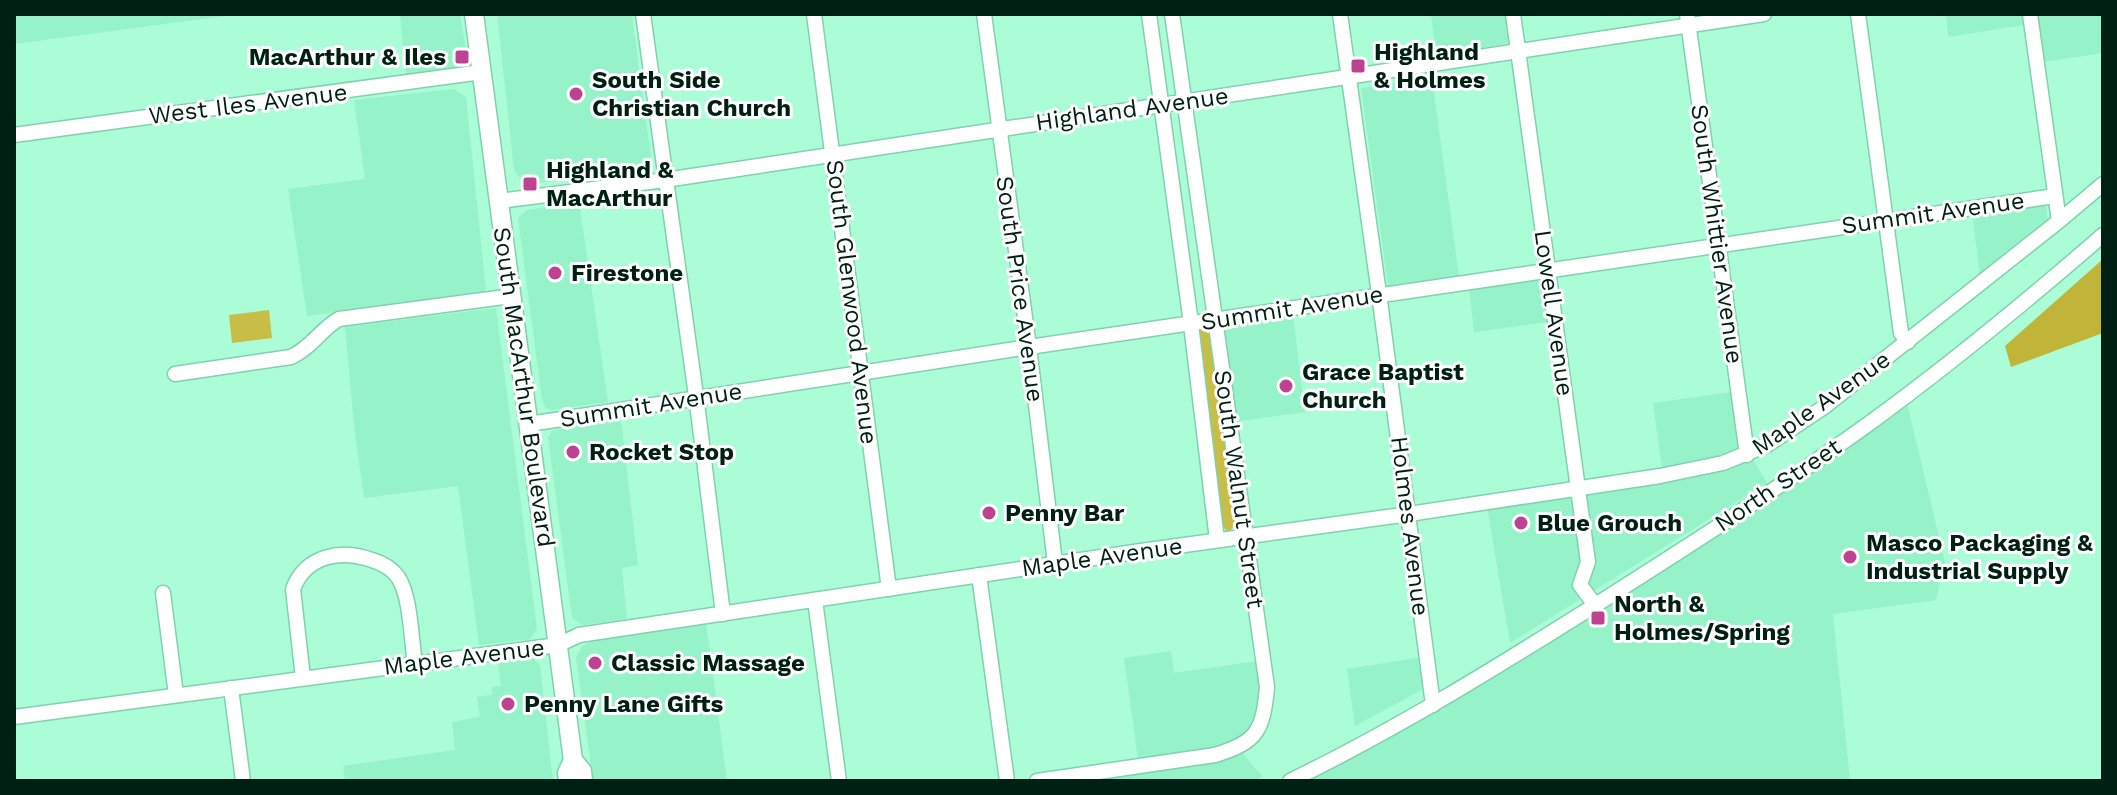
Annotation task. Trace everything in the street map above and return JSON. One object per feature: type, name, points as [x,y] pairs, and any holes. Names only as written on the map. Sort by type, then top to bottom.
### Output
[{"type":"main road","name":"South MacArthur Boulevard","points":[[474,14],[573,760],[582,771],[583,781]]},
{"type":"main road","name":"South MacArthur Boulevard","points":[[568,781],[567,773],[573,760]]},
{"type":"street","points":[[643,14],[723,614]]},
{"type":"street","name":"South Glenwood Avenue","points":[[814,14],[889,589]]},
{"type":"street","name":"South Price Avenue","points":[[984,14],[1055,563]]},
{"type":"street","name":"South Walnut Street","points":[[1149,14],[1217,540]]},
{"type":"street","name":"South Walnut Street","points":[[1037,781],[1215,755],[1235,749],[1247,743],[1260,725],[1265,706],[1267,687],[1172,14]]},
{"type":"street","name":"Holmes Avenue","points":[[1340,14],[1433,705]]},
{"type":"street","name":"Lowell Avenue","points":[[1513,14],[1588,562],[1580,585],[1595,605]]},
{"type":"street","name":"Highland Avenue","points":[[499,201],[665,180],[1518,51],[1688,20],[1764,14]]},
{"type":"street","points":[[1858,14],[1901,333],[1908,342]]},
{"type":"street","points":[[2030,14],[2059,221]]},
{"type":"street","name":"South Whittier Avenue","points":[[1688,20],[1747,455]]},
{"type":"street","name":"West Iles Avenue","points":[[14,135],[482,72]]},
{"type":"street","name":"Maple Avenue","points":[[14,717],[558,645],[579,635],[1055,563],[1578,489],[1707,467],[1747,455],[1767,445],[1824,407],[2103,184]]},
{"type":"street","name":"Summit Avenue","points":[[529,424],[2055,196]]},
{"type":"street","name":"North Street","points":[[1290,781],[1433,705],[1752,504],[1868,424],[2103,235]]},
{"type":"street","points":[[175,374],[291,357],[300,353],[325,328],[339,319],[512,296]]},
{"type":"street","points":[[303,678],[293,589],[307,566],[319,559],[338,555],[364,557],[379,562],[396,574],[406,600],[415,663]]},
{"type":"street","points":[[979,575],[1007,781]]},
{"type":"street","points":[[163,593],[176,695]]},
{"type":"street","points":[[815,600],[839,781]]},
{"type":"street","points":[[231,688],[243,781]]},
{"type":"shaded area","points":[[14,14],[240,14],[14,44]]},
{"type":"shaded area","points":[[400,14],[460,14],[465,61],[457,67],[406,76]]},
{"type":"shaded area","points":[[497,14],[632,14],[653,174],[524,184],[514,170]]},
{"type":"shaded area","points":[[1431,14],[1506,14],[1509,43],[1436,56]]},
{"type":"shaded area","points":[[1946,14],[2023,14],[2025,25],[1948,37]]},
{"type":"shaded area","points":[[2036,14],[2103,14],[2103,53],[2043,62]]},
{"type":"shaded area","points":[[1432,78],[1459,276],[1388,286],[1361,88]]},
{"type":"shaded area","points":[[454,89],[466,97],[486,291],[307,316],[288,189],[365,179],[354,100]]},
{"type":"shaded area","points":[[579,202],[608,402],[552,410],[546,408],[542,400],[518,218],[527,210]]},
{"type":"shaded area","points":[[2046,203],[2048,221],[1980,275],[1972,213]]},
{"type":"shaded area","points":[[2103,259],[2103,333],[2011,367],[2005,346]]},
{"type":"shaded area","points":[[1537,278],[1542,280],[1549,322],[1474,332],[1469,287]]},
{"type":"shaded area","points":[[496,308],[537,629],[530,639],[479,645],[458,486],[364,498],[345,327]]},
{"type":"shaded area","points":[[269,310],[272,338],[232,343],[229,315]]},
{"type":"shaded area","points":[[1293,315],[1305,412],[1234,422],[1221,325]]},
{"type":"shaded area","points":[[1202,328],[1211,332],[1237,521],[1227,531],[1220,524],[1196,336]]},
{"type":"shaded area","points":[[1731,392],[1738,453],[1662,468],[1653,403]]},
{"type":"shaded area","points":[[1907,403],[1945,562],[1936,600],[1833,614],[1850,781],[1306,781],[1440,708],[1593,616],[1775,497]]},
{"type":"shaded area","points":[[621,420],[638,565],[622,568],[627,619],[582,625],[572,618],[548,437],[553,430]]},
{"type":"shaded area","points":[[1754,461],[1767,483],[1510,643],[1487,506],[1692,476]]},
{"type":"shaded area","points":[[706,622],[727,781],[593,781],[576,657],[582,647],[592,640]]},
{"type":"shaded area","points":[[1171,651],[1174,673],[1258,661],[1261,686],[1259,713],[1247,737],[1213,750],[1138,759],[1124,658]]},
{"type":"shaded area","points":[[1422,657],[1427,687],[1355,726],[1347,669]]},
{"type":"shaded area","points":[[533,658],[540,665],[553,781],[345,781],[343,766],[455,750],[452,722],[480,717],[477,697],[492,695],[492,687],[501,686],[498,662]]},
{"type":"shaded area","points":[[1241,752],[1263,777],[1253,781],[1091,781],[1220,762]]},
{"type":"place","name":"MacArthur & Iles","points":[[462,57]]},
{"type":"place","name":"Highland & Holmes","points":[[1358,66]]},
{"type":"place","name":"South Side Christian Church","points":[[576,94]]},
{"type":"place","name":"Highland & MacArthur","points":[[530,184]]},
{"type":"place","name":"Firestone","points":[[555,273]]},
{"type":"place","name":"Grace Baptist Church","points":[[1286,386]]},
{"type":"place","name":"Rocket Stop","points":[[573,452]]},
{"type":"place","name":"Penny Bar","points":[[989,513]]},
{"type":"place","name":"Blue Grouch","points":[[1521,523]]},
{"type":"place","name":"Masco Packaging & Industrial Supply","points":[[1850,557]]},
{"type":"place","name":"North & Holmes/Spring","points":[[1598,618]]},
{"type":"place","name":"Classic Massage","points":[[595,663]]},
{"type":"place","name":"Penny Lane Gifts","points":[[508,704]]}]
